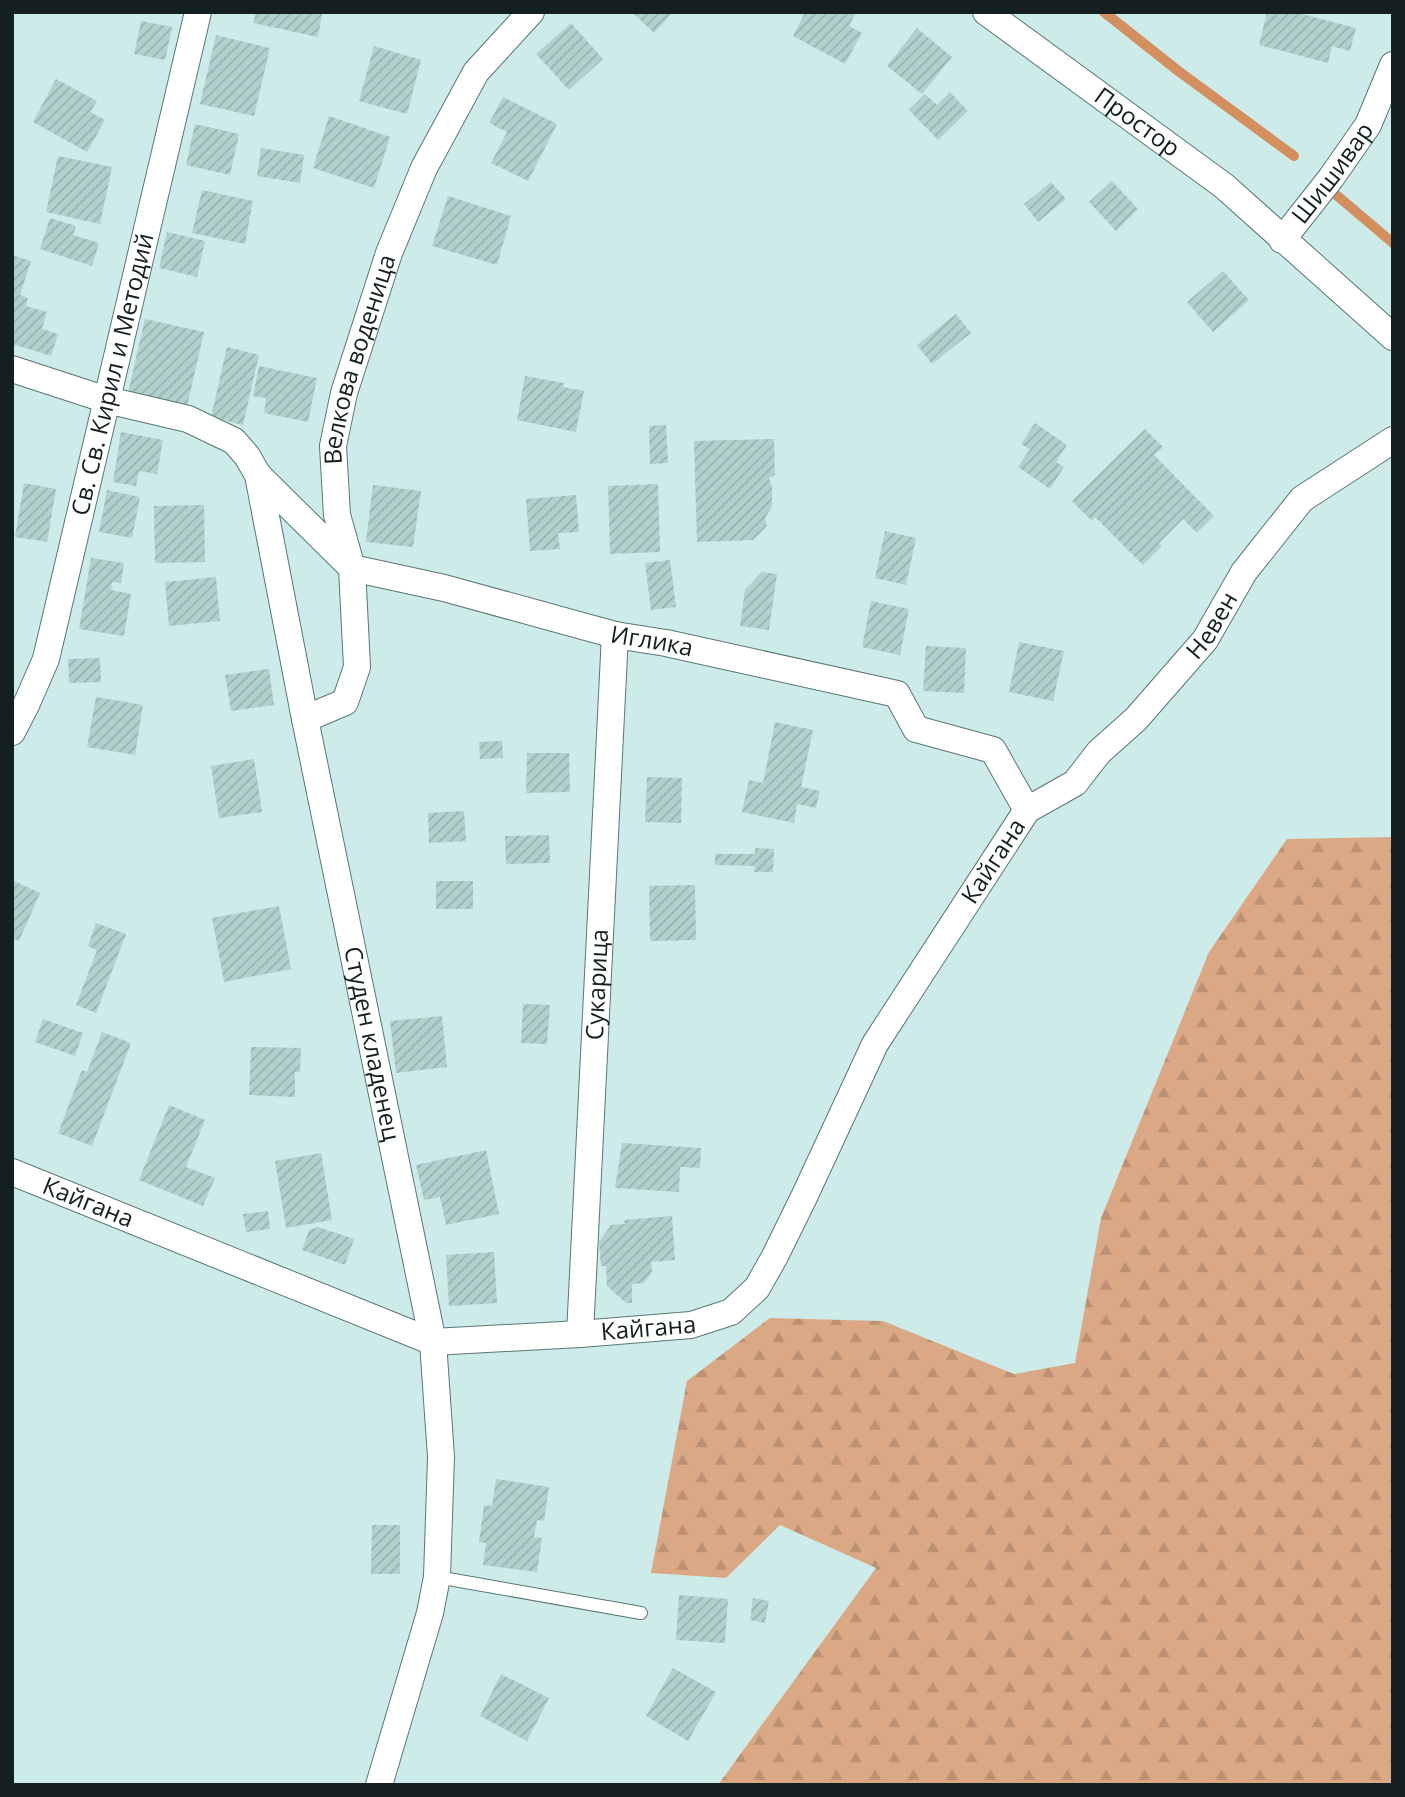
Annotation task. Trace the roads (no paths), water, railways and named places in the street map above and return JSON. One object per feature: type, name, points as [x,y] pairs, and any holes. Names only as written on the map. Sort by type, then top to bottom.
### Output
[{"type":"street","name":"Св. Св. Кирил и Методий","points":[[12,732],[46,659],[198,12]]},
{"type":"street","name":"Велкова воденица","points":[[306,719],[345,702],[357,667],[352,568],[337,515],[333,446],[344,393],[389,253],[424,168],[475,72],[531,12]]},
{"type":"street","name":"Простор","points":[[986,12],[1224,186],[1282,240]]},
{"type":"street","name":"Шишивар","points":[[1282,240],[1331,178],[1368,125],[1393,65]]},
{"type":"street","points":[[1282,240],[1393,337]]},
{"type":"street","name":"Студен кладенец","points":[[12,369],[107,400],[188,419],[234,441],[258,475],[433,1342],[441,1457],[437,1577],[430,1613],[379,1785]]},
{"type":"street","name":"Невен","points":[[1027,810],[1075,783],[1099,752],[1136,719],[1205,639],[1244,572],[1302,499],[1393,440]]},
{"type":"street","points":[[258,475],[352,568]]},
{"type":"street","name":"Иглика","points":[[352,568],[444,589],[615,635],[666,643],[897,694],[916,729],[993,750],[1027,810]]},
{"type":"street","name":"Сукарица","points":[[580,1334],[615,635]]},
{"type":"street","name":"Кайгана","points":[[12,1171],[433,1342],[691,1325],[731,1312],[757,1288],[775,1256],[875,1044],[1027,810]]},
{"type":"lane","points":[[437,1577],[641,1612]]},
{"type":"waterway","points":[[1104,12],[1177,70],[1294,156]]},
{"type":"waterway","points":[[1334,193],[1393,243]]}]
